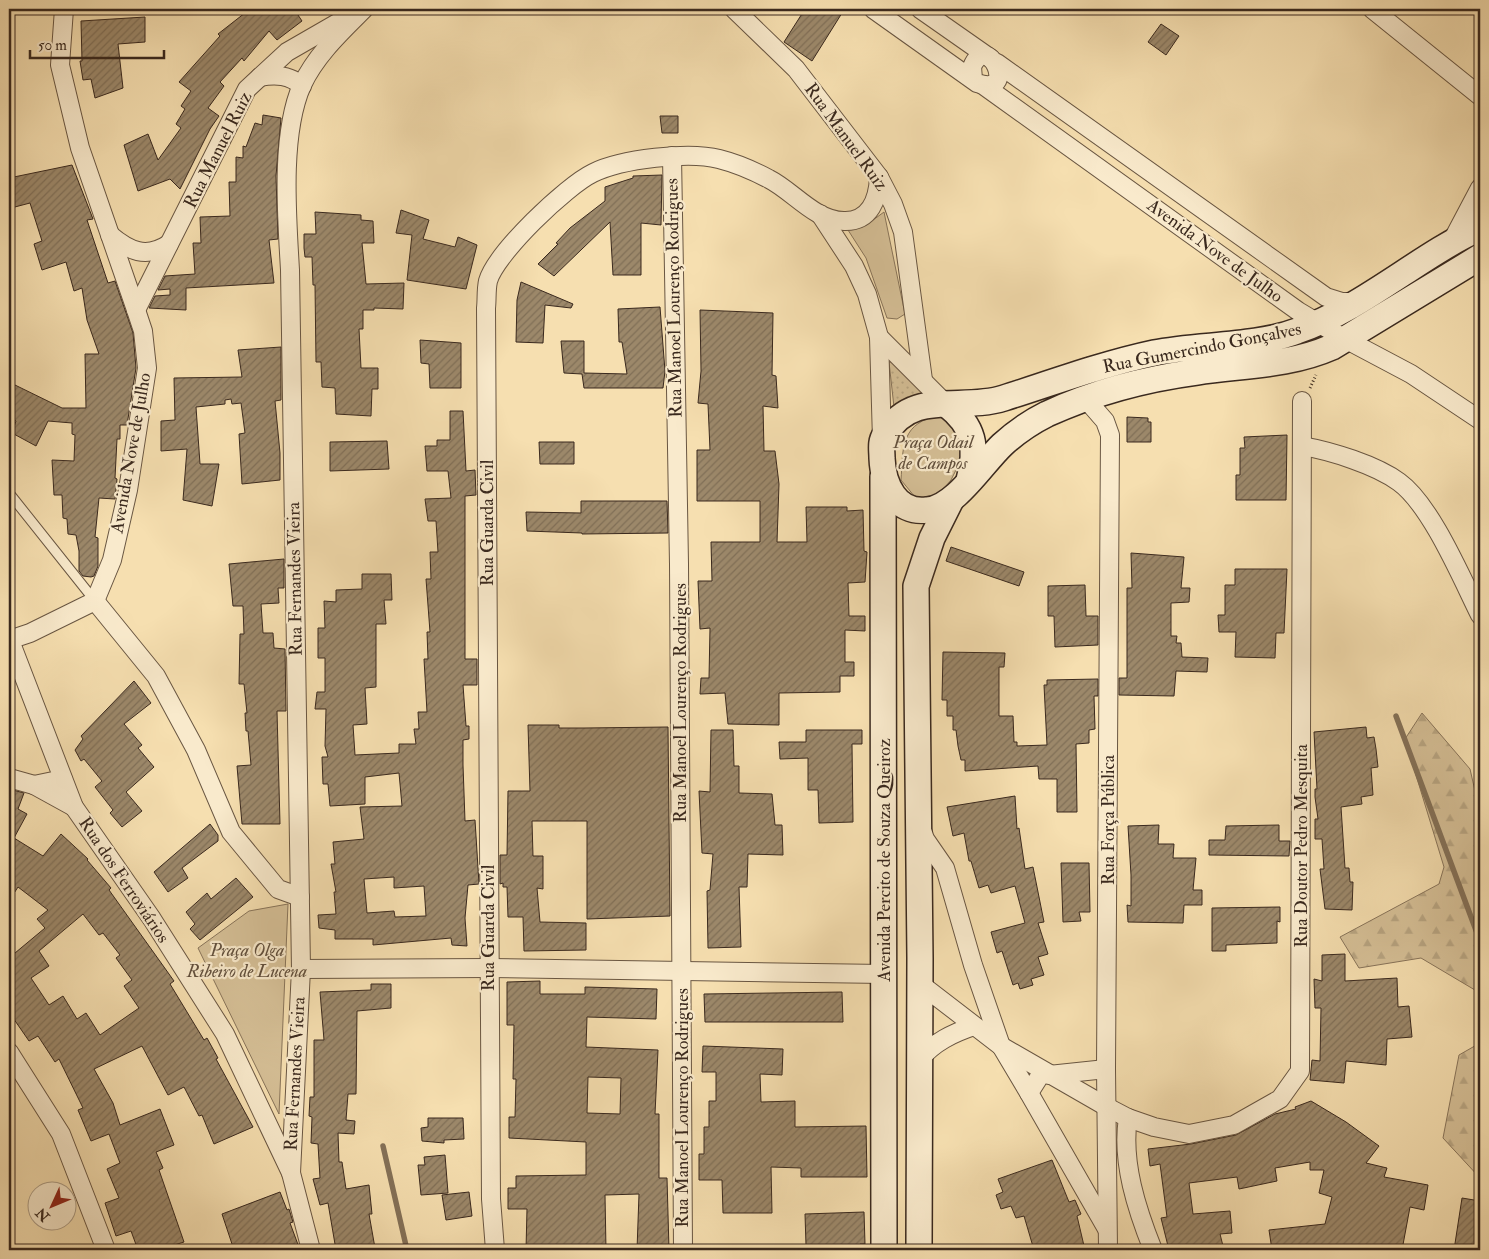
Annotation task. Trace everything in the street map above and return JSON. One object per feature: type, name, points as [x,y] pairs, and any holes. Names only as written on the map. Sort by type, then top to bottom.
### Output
[{"type":"main road","name":"Rua Gumercindo Gonçalves","points":[[947,405],[998,400],[1114,363],[1157,353],[1274,337],[1294,332],[1317,323],[1357,302],[1452,241],[1480,228]]},
{"type":"main road","name":"Rua Gumercindo Gonçalves","points":[[969,480],[1004,443],[1020,430],[1044,416],[1085,398],[1132,383],[1198,371],[1292,361],[1315,355],[1345,339],[1480,257]]},
{"type":"main road","points":[[933,403],[947,405],[963,419],[972,438],[974,463],[969,480],[951,500],[935,508],[925,511],[905,507],[891,492],[883,470],[882,440],[890,426],[910,410],[933,403]]},
{"type":"main road","name":"Avenida Percito de Souza Queiroz","points":[[883,470],[884,1250]]},
{"type":"main road","name":"Avenida Percito de Souza Queiroz","points":[[919,1250],[920,983],[916,586],[932,538],[951,500]]},
{"type":"street","name":"Avenida Nove de Julho","points":[[64,9],[60,65],[80,148],[136,310],[142,331],[147,368],[128,490],[112,560],[96,601]]},
{"type":"street","name":"Rua Manuel Ruiz","points":[[136,310],[247,89],[287,52],[363,9]]},
{"type":"street","name":"Rua Fernandes Vieira","points":[[291,1173],[301,969],[290,270],[286,207],[289,134],[302,86],[334,38],[363,9]]},
{"type":"street","name":"Rua Manuel Ruiz","points":[[734,9],[796,69],[879,176],[903,232],[922,380]]},
{"type":"street","name":"Avenida Nove de Julho","points":[[873,9],[1317,323],[1411,374],[1480,420]]},
{"type":"street","name":"Avenida Nove de Julho","points":[[920,9],[1326,297],[1342,302],[1357,302]]},
{"type":"street","points":[[1372,9],[1480,96]]},
{"type":"street","points":[[978,82],[990,85],[998,76],[993,61]]},
{"type":"street","points":[[260,77],[284,76],[296,80],[302,86]]},
{"type":"street","name":"Rua Guarda Civil","points":[[495,1250],[490,1199],[486,404],[488,281],[505,252],[550,205],[592,174],[626,162],[672,156],[719,158],[770,179],[820,214],[845,222],[862,215],[876,202],[879,176]]},
{"type":"street","name":"Rua Manoel Lourenço Rodrigues","points":[[672,156],[679,564],[682,1250]]},
{"type":"street","points":[[1452,241],[1480,188]]},
{"type":"street","points":[[820,214],[854,266],[867,294],[880,337],[882,440]]},
{"type":"street","points":[[110,234],[124,247],[139,252],[149,253],[169,244]]},
{"type":"street","points":[[880,337],[947,405]]},
{"type":"street","name":"Rua Força Pública","points":[[1085,398],[1105,421],[1110,436],[1106,1069],[1108,1250]]},
{"type":"street","name":"Rua Doutor Pedro Mesquita","points":[[920,983],[1001,1046],[1107,1107],[1128,1118],[1154,1127],[1189,1134],[1234,1125],[1280,1099],[1300,1071],[1302,401]]},
{"type":"street","points":[[1302,446],[1370,467],[1400,482],[1429,516],[1480,615]]},
{"type":"street","points":[[74,807],[9,639],[30,633],[96,601],[156,676],[196,750],[231,832],[278,889],[300,897]]},
{"type":"street","points":[[9,778],[34,785],[74,807]]},
{"type":"street","points":[[34,785],[63,779]]},
{"type":"street","name":"Rua dos Ferroviários","points":[[74,807],[152,919],[225,1034],[291,1173],[311,1250]]},
{"type":"street","points":[[918,820],[925,839],[945,868],[973,965],[1001,1046],[1120,1250]]},
{"type":"street","points":[[301,969],[489,968],[884,974]]},
{"type":"street","points":[[919,1060],[934,1044],[974,1026]]},
{"type":"street","points":[[9,1052],[60,1134],[106,1250]]},
{"type":"street","points":[[1029,1093],[1046,1073],[1106,1069]]},
{"type":"street","points":[[1128,1118],[1126,1132],[1127,1160],[1145,1229],[1153,1250]]},
{"type":"lane","points":[[9,493],[96,601]]},
{"type":"green space","points":[[884,212],[905,314],[897,319],[887,318],[866,258],[848,230],[869,223]]},
{"type":"green space","points":[[889,362],[894,362],[928,392],[894,407]]},
{"type":"green space","name":"Praça Odail de Campos","points":[[933,417],[945,418],[963,440],[961,460],[951,480],[940,493],[931,499],[915,497],[901,480],[903,450],[909,433],[922,421]]},
{"type":"green space","points":[[1422,713],[1470,769],[1480,813],[1480,993],[1421,958],[1359,968],[1340,937],[1439,884],[1444,867],[1405,739]]},
{"type":"green space","name":"Praça Olga Ribeiro de Lucena","points":[[288,904],[279,1114],[198,948],[249,911]]},
{"type":"green space","points":[[1480,1043],[1480,1178],[1443,1138],[1459,1055]]},
{"type":"building","points":[[250,9],[294,9],[302,21],[277,40],[269,31],[244,61],[242,58],[220,82],[224,86],[208,108],[219,116],[210,129],[180,189],[170,179],[138,191],[124,145],[148,134],[158,160],[181,128],[176,124],[185,109],[181,106],[191,91],[179,82],[220,36],[218,34]]},
{"type":"building","points":[[805,9],[834,9],[842,13],[812,61],[784,42]]},
{"type":"building","points":[[145,17],[145,42],[118,44],[123,88],[95,98],[91,79],[83,80],[80,61],[82,61],[81,21]]},
{"type":"building","points":[[1161,24],[1179,36],[1166,55],[1148,42]]},
{"type":"building","points":[[263,115],[281,118],[276,176],[278,239],[269,240],[274,283],[186,288],[186,310],[149,308],[155,296],[170,295],[170,289],[158,290],[165,276],[195,274],[193,243],[201,243],[200,217],[230,216],[229,182],[236,182],[236,157],[243,158],[243,146],[246,147],[255,123],[262,125]]},
{"type":"building","points":[[660,116],[678,116],[678,133],[662,133]]},
{"type":"building","points":[[72,165],[93,219],[87,220],[108,283],[115,281],[133,333],[136,368],[127,425],[120,425],[120,439],[117,439],[115,499],[99,498],[95,537],[98,538],[98,566],[94,576],[91,577],[83,576],[79,571],[79,551],[76,535],[68,534],[67,519],[63,518],[62,495],[54,495],[52,460],[74,461],[75,435],[72,434],[72,423],[48,421],[36,446],[12,433],[16,421],[9,416],[9,400],[15,385],[62,408],[86,408],[85,354],[99,354],[87,320],[82,288],[74,291],[66,262],[42,270],[34,244],[42,241],[30,203],[11,208],[9,200],[9,178]]},
{"type":"building","points":[[662,175],[661,225],[641,223],[641,275],[613,275],[610,222],[554,276],[538,264],[558,244],[556,243],[570,228],[605,201],[605,187],[633,178],[633,176]]},
{"type":"building","points":[[401,210],[429,220],[423,239],[455,247],[458,237],[477,245],[466,289],[407,280],[412,235],[396,233]]},
{"type":"building","points":[[315,212],[361,215],[361,220],[373,221],[374,243],[362,243],[366,284],[404,283],[403,309],[374,308],[374,310],[363,310],[363,329],[359,329],[361,368],[378,368],[378,389],[372,389],[371,416],[336,414],[335,388],[322,387],[321,362],[316,362],[315,285],[313,285],[312,257],[305,257],[304,248],[304,234],[316,234]]},
{"type":"building","points":[[521,282],[573,304],[571,308],[545,305],[543,343],[516,342],[517,300]]},
{"type":"building","points":[[660,307],[665,371],[663,388],[584,388],[582,374],[564,373],[561,341],[584,341],[584,373],[627,374],[622,342],[619,342],[618,309]]},
{"type":"building","points":[[700,310],[773,313],[772,375],[776,376],[778,408],[763,406],[764,451],[775,451],[779,484],[777,542],[807,542],[806,507],[847,507],[847,511],[863,510],[864,551],[867,552],[865,582],[848,583],[849,616],[865,616],[865,631],[845,630],[845,662],[854,662],[854,676],[840,676],[840,692],[779,693],[779,725],[728,724],[725,693],[700,694],[701,678],[709,678],[710,628],[700,629],[698,581],[712,581],[711,542],[760,542],[760,501],[697,501],[697,450],[710,450],[708,404],[698,403],[701,371]]},
{"type":"building","points":[[420,340],[461,343],[461,388],[430,388],[429,364],[421,363]]},
{"type":"building","points":[[281,347],[281,400],[275,401],[280,453],[280,480],[242,484],[239,434],[245,433],[241,403],[232,404],[231,399],[225,400],[225,404],[196,407],[200,464],[219,464],[212,506],[183,500],[187,449],[161,451],[161,421],[175,420],[174,378],[242,377],[238,350]]},
{"type":"building","points":[[450,411],[463,411],[466,471],[475,470],[476,495],[465,496],[465,659],[477,659],[477,685],[463,685],[466,726],[469,726],[469,739],[463,740],[463,765],[465,821],[475,820],[479,884],[468,885],[465,918],[467,946],[452,945],[451,938],[373,945],[373,939],[335,939],[335,930],[319,928],[318,915],[336,914],[334,892],[336,892],[331,864],[335,864],[333,842],[364,839],[360,807],[402,806],[399,773],[365,777],[365,804],[330,806],[328,784],[323,784],[322,757],[328,757],[325,746],[326,709],[315,709],[317,692],[325,692],[325,658],[318,658],[318,628],[325,628],[324,601],[336,602],[336,590],[362,589],[362,574],[391,574],[392,600],[384,600],[386,624],[376,624],[376,687],[365,688],[367,724],[353,725],[355,755],[399,753],[399,744],[416,744],[414,729],[419,729],[418,712],[427,712],[424,659],[428,659],[427,632],[430,632],[426,579],[431,579],[430,552],[438,552],[436,521],[428,521],[425,499],[451,498],[448,471],[427,471],[425,446],[437,446],[437,440],[450,440]],"holes":[[[394,877],[394,888],[424,886],[426,916],[395,917],[394,911],[367,913],[364,879]]]},
{"type":"building","points":[[1127,417],[1148,418],[1148,422],[1151,422],[1151,442],[1127,442]]},
{"type":"building","points":[[1287,435],[1286,500],[1236,500],[1236,475],[1240,475],[1240,448],[1245,448],[1244,437]]},
{"type":"building","points":[[387,441],[389,469],[330,471],[330,442]]},
{"type":"building","points":[[539,442],[574,442],[574,464],[540,464]]},
{"type":"building","points":[[581,501],[667,501],[668,533],[582,534],[527,531],[526,512],[581,513]]},
{"type":"building","points":[[951,547],[1024,572],[1019,586],[946,561]]},
{"type":"building","points":[[1131,553],[1184,557],[1181,588],[1190,588],[1189,602],[1171,603],[1171,636],[1177,636],[1176,643],[1181,643],[1182,657],[1208,658],[1207,672],[1176,671],[1174,696],[1119,695],[1119,678],[1127,678],[1127,588],[1132,588]]},
{"type":"building","points":[[284,559],[284,588],[278,588],[279,603],[261,604],[263,633],[273,633],[274,648],[285,649],[286,711],[277,711],[280,824],[242,824],[237,766],[251,765],[248,731],[246,731],[245,713],[247,713],[244,684],[239,684],[240,634],[244,634],[243,606],[233,606],[229,564]]},
{"type":"building","points":[[1235,569],[1287,569],[1284,633],[1276,633],[1275,658],[1235,657],[1236,632],[1219,632],[1218,615],[1225,615],[1225,585],[1235,585]]},
{"type":"building","points":[[1085,585],[1086,616],[1098,616],[1098,645],[1055,647],[1054,616],[1048,616],[1048,586]]},
{"type":"building","points":[[943,652],[1005,653],[1004,667],[999,667],[999,716],[1013,716],[1014,742],[1017,742],[1017,746],[1047,745],[1044,685],[1047,685],[1047,680],[1098,679],[1098,696],[1094,696],[1095,729],[1089,730],[1089,743],[1076,744],[1077,812],[1057,812],[1057,779],[1039,779],[1038,766],[965,771],[965,760],[961,760],[956,730],[953,730],[953,716],[947,716],[947,700],[942,700]]},
{"type":"building","points":[[134,681],[151,703],[124,724],[142,745],[138,748],[154,767],[126,792],[142,811],[122,827],[110,813],[113,810],[95,787],[102,781],[84,759],[81,761],[75,750],[83,739],[81,736]]},
{"type":"building","points":[[528,725],[559,725],[559,728],[668,727],[670,916],[587,919],[587,821],[532,821],[533,856],[543,856],[543,889],[537,888],[540,922],[586,923],[586,950],[524,951],[523,917],[508,917],[507,887],[503,887],[503,883],[500,884],[500,855],[507,855],[508,791],[530,791]]},
{"type":"building","points":[[1366,727],[1367,738],[1374,737],[1378,767],[1371,768],[1373,795],[1361,797],[1362,804],[1341,807],[1345,868],[1349,868],[1350,882],[1353,882],[1352,910],[1325,909],[1320,869],[1324,869],[1322,839],[1315,839],[1315,819],[1318,819],[1315,797],[1315,789],[1317,789],[1314,732]]},
{"type":"building","points":[[711,730],[733,730],[734,766],[739,766],[739,793],[772,794],[775,825],[782,825],[783,855],[748,854],[747,887],[739,887],[741,947],[708,948],[707,891],[710,890],[713,854],[702,853],[699,791],[710,792]]},
{"type":"building","points":[[806,730],[862,730],[862,744],[852,744],[853,822],[819,823],[818,790],[808,790],[808,758],[780,759],[779,742],[806,742]]},
{"type":"building","points":[[9,789],[24,793],[18,809],[27,814],[14,838],[43,856],[61,834],[88,859],[111,888],[109,890],[174,981],[170,984],[204,1040],[207,1038],[218,1058],[216,1059],[253,1127],[214,1144],[202,1115],[199,1116],[184,1087],[168,1095],[142,1046],[94,1069],[113,1103],[120,1125],[160,1109],[174,1145],[156,1152],[163,1168],[159,1170],[184,1242],[158,1250],[138,1250],[131,1231],[116,1236],[105,1203],[119,1198],[107,1169],[120,1163],[109,1134],[91,1141],[78,1110],[83,1108],[59,1059],[55,1062],[38,1036],[29,1041],[9,1012],[9,958],[45,928],[37,919],[48,910],[18,887],[9,901]],"holes":[[[83,914],[99,935],[103,933],[120,955],[116,958],[132,980],[124,986],[139,1008],[100,1035],[86,1013],[77,1019],[63,996],[49,1005],[31,978],[49,966],[39,951]]]},
{"type":"building","points":[[1015,796],[1017,829],[1019,828],[1025,869],[1033,867],[1044,922],[1038,923],[1048,954],[1038,957],[1044,975],[1031,979],[1033,985],[1020,989],[1018,983],[1013,985],[1002,951],[997,953],[991,932],[1025,923],[1015,886],[991,893],[988,885],[979,888],[971,861],[969,861],[964,833],[953,836],[947,807]]},
{"type":"building","points":[[210,824],[218,835],[218,841],[182,868],[188,878],[168,892],[154,872]]},
{"type":"building","points":[[1159,825],[1158,844],[1174,844],[1173,858],[1196,858],[1193,890],[1202,890],[1202,905],[1184,905],[1183,923],[1128,922],[1127,905],[1131,906],[1131,875],[1128,826]]},
{"type":"building","points":[[1279,825],[1279,841],[1290,841],[1289,856],[1209,855],[1209,840],[1225,840],[1226,826]]},
{"type":"building","points":[[1061,863],[1089,863],[1090,912],[1079,912],[1081,921],[1063,922]]},
{"type":"building","points":[[236,878],[253,897],[200,940],[190,929],[195,924],[186,912],[207,893],[211,899]]},
{"type":"building","points":[[1280,907],[1280,922],[1277,921],[1277,943],[1226,945],[1226,951],[1212,951],[1212,908]]},
{"type":"building","points":[[1345,954],[1345,981],[1397,978],[1398,1007],[1409,1006],[1412,1037],[1387,1039],[1386,1065],[1346,1061],[1344,1083],[1310,1080],[1312,1060],[1320,1061],[1321,1008],[1315,1008],[1314,979],[1322,981],[1322,955]]},
{"type":"building","points":[[540,981],[540,994],[585,994],[585,987],[657,989],[656,1019],[587,1017],[586,1047],[658,1050],[655,1114],[659,1114],[659,1178],[667,1178],[669,1250],[637,1250],[639,1194],[605,1195],[606,1250],[526,1250],[527,1209],[508,1209],[508,1188],[516,1188],[516,1176],[586,1175],[586,1142],[509,1138],[509,1117],[515,1117],[516,1079],[513,1079],[514,1025],[507,1025],[507,982]],"holes":[[[588,1077],[621,1078],[620,1114],[587,1113]]]},
{"type":"building","points":[[371,984],[391,984],[391,1008],[357,1011],[356,1094],[348,1094],[346,1120],[355,1121],[354,1134],[338,1133],[339,1162],[342,1162],[346,1189],[369,1185],[372,1214],[369,1214],[375,1248],[371,1250],[336,1250],[328,1203],[320,1205],[313,1179],[320,1178],[318,1144],[311,1143],[312,1117],[309,1116],[310,1097],[314,1097],[314,1040],[324,1040],[320,992],[371,990]]},
{"type":"building","points":[[842,992],[843,1022],[705,1022],[704,994]]},
{"type":"building","points":[[703,1046],[783,1049],[782,1075],[760,1074],[761,1102],[795,1101],[795,1127],[866,1126],[867,1177],[801,1177],[801,1168],[771,1167],[772,1213],[723,1213],[722,1180],[699,1180],[699,1154],[704,1154],[704,1127],[709,1127],[709,1101],[716,1101],[716,1072],[702,1072]]},
{"type":"building","points":[[1311,1101],[1346,1122],[1379,1146],[1366,1163],[1387,1168],[1384,1177],[1428,1185],[1424,1210],[1410,1207],[1402,1250],[1272,1250],[1269,1230],[1325,1224],[1332,1197],[1319,1193],[1324,1170],[1310,1170],[1310,1162],[1275,1168],[1277,1181],[1239,1189],[1237,1177],[1189,1183],[1193,1214],[1230,1211],[1232,1233],[1220,1234],[1223,1246],[1169,1250],[1161,1218],[1167,1217],[1160,1164],[1150,1166],[1148,1149],[1191,1144],[1236,1135],[1275,1114],[1296,1109],[1295,1107]]},
{"type":"building","points":[[428,1118],[463,1118],[464,1139],[444,1140],[444,1143],[422,1141],[421,1128],[428,1127]]},
{"type":"building","points":[[445,1155],[448,1193],[421,1195],[418,1165],[425,1165],[424,1157]]},
{"type":"building","points":[[1052,1160],[1069,1202],[1075,1200],[1081,1214],[1077,1216],[1085,1250],[1034,1250],[1024,1216],[1016,1218],[1011,1206],[1001,1209],[996,1195],[1003,1192],[998,1179]]},
{"type":"building","points":[[280,1192],[287,1210],[289,1209],[293,1222],[290,1223],[300,1250],[234,1250],[222,1214]]},
{"type":"building","points":[[469,1192],[472,1216],[446,1220],[442,1195]]},
{"type":"building","points":[[1462,1198],[1480,1201],[1480,1250],[1454,1250]]},
{"type":"building","points":[[864,1212],[865,1244],[860,1244],[860,1250],[812,1250],[812,1245],[806,1245],[805,1214]]},
{"type":"waterway","points":[[1396,716],[1480,941]]},
{"type":"waterway","points":[[383,1146],[407,1250]]}]
